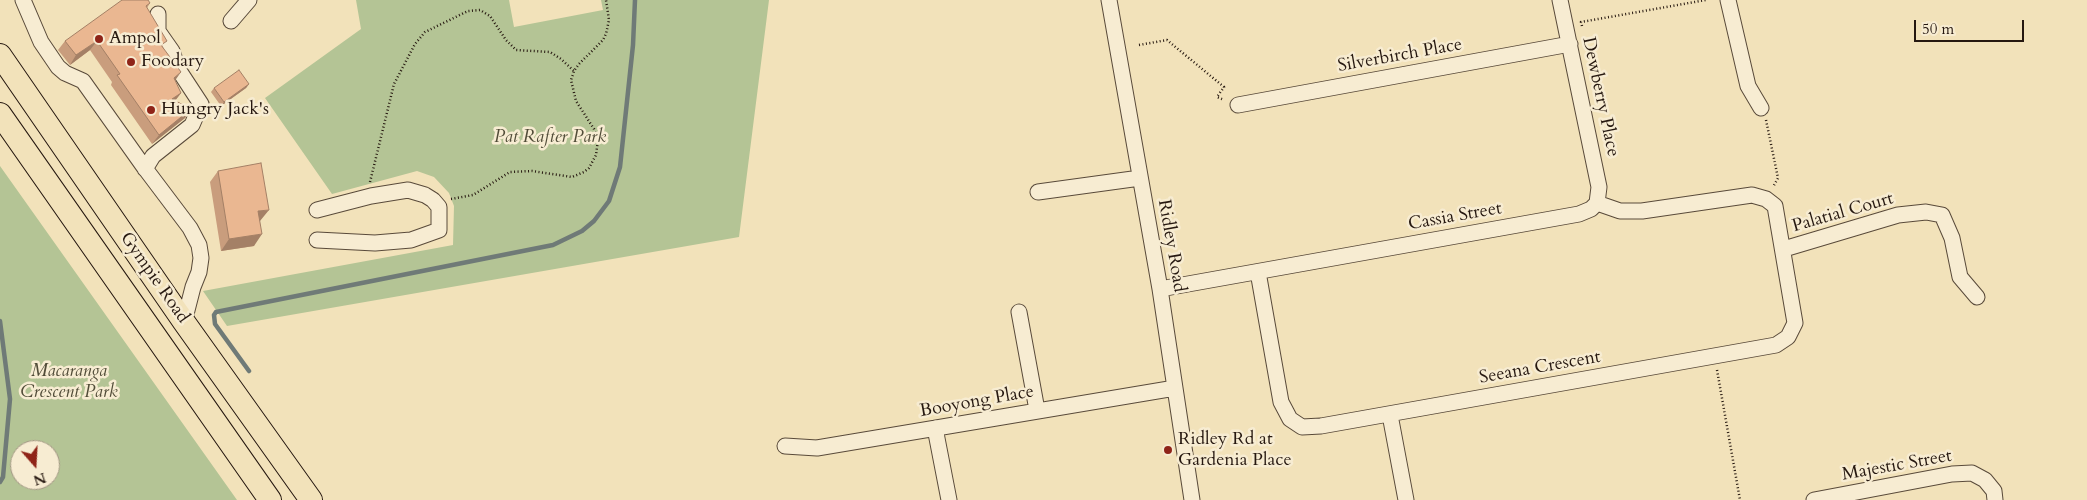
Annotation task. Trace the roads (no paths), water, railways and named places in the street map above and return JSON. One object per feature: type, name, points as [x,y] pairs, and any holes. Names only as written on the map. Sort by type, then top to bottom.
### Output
[{"type":"highway","name":"Gympie Road","points":[[0,55],[184,322],[311,500]]},
{"type":"highway","name":"Gympie Road","points":[[0,114],[270,500]]},
{"type":"street","points":[[23,0],[41,42],[58,67],[65,73],[83,81],[190,228],[199,245],[201,258],[199,272],[184,322]]},
{"type":"street","points":[[231,21],[249,0]]},
{"type":"street","name":"Ridley Road","points":[[1109,0],[1160,289],[1192,500]]},
{"type":"street","name":"Dewberry Place","points":[[1560,0],[1599,187],[1597,203]]},
{"type":"street","points":[[1728,0],[1748,86],[1761,108]]},
{"type":"street","points":[[145,168],[154,156],[192,125],[201,104],[178,69],[172,52],[158,30],[158,14]]},
{"type":"street","name":"Silverbirch Place","points":[[1238,105],[1570,44]]},
{"type":"street","points":[[1038,192],[1140,178]]},
{"type":"street","points":[[317,210],[371,196],[408,190],[425,195],[439,207],[439,230],[410,240],[375,243],[317,240]]},
{"type":"street","name":"Seeana Crescent","points":[[1258,272],[1281,402],[1290,419],[1302,427],[1321,426],[1776,345],[1788,337],[1796,323],[1775,206],[1759,197],[1642,211],[1620,211],[1597,203]]},
{"type":"street","name":"Cassia Street","points":[[1160,289],[1579,214],[1591,210],[1597,203]]},
{"type":"street","name":"Palatial Court","points":[[1784,249],[1898,215],[1926,212],[1942,215],[1952,238],[1960,277],[1977,297]]},
{"type":"street","points":[[1019,312],[1037,410]]},
{"type":"street","name":"Booyong Place","points":[[785,446],[817,448],[1175,388]]},
{"type":"street","points":[[1390,414],[1406,500]]},
{"type":"street","points":[[935,428],[948,500]]},
{"type":"street","name":"Majestic Street","points":[[1814,500],[1952,474],[1972,473],[1985,480],[1994,491],[1995,500]]},
{"type":"waterway","points":[[249,371],[215,324],[214,315],[216,312],[553,245],[582,231],[594,221],[609,201],[620,167],[633,45],[635,0]]},
{"type":"waterway","points":[[0,321],[10,399],[3,477],[0,482]]},
{"type":"place","name":"Ampol","points":[[99,39]]},
{"type":"place","name":"Foodary","points":[[131,62]]},
{"type":"place","name":"Hungry Jack's","points":[[151,110]]},
{"type":"place","name":"Ridley Rd at Gardenia Place","points":[[1168,450]]},
{"type":"park label","name":"Pat Rafter Park","points":[[550,138]]},
{"type":"park label","name":"Macaranga Crescent Park","points":[[69,382]]}]
